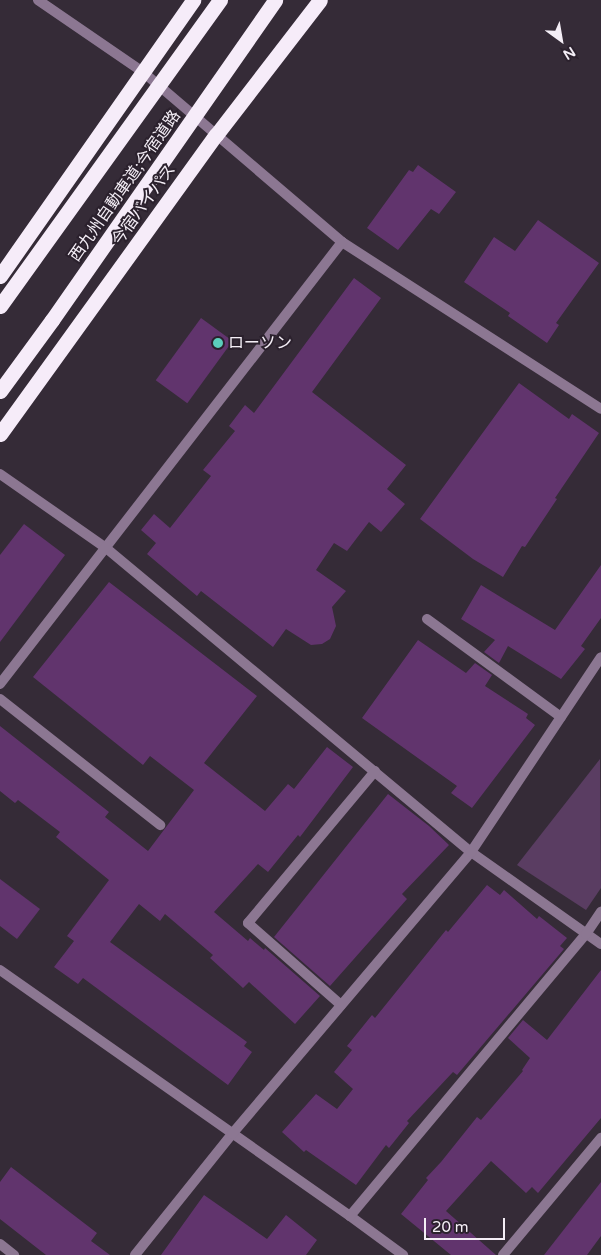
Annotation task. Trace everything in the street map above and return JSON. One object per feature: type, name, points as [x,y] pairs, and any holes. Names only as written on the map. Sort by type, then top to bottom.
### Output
[{"type":"highway","points":[[0,276],[193,0]]},
{"type":"highway","name":"西九州自動車道;今宿道路","points":[[0,306],[220,0]]},
{"type":"highway","name":"西九州自動車道;今宿道路","points":[[0,391],[52,320],[276,0]]},
{"type":"highway","name":"今宿バイパス","points":[[0,434],[216,135],[320,0]]},
{"type":"street","points":[[38,0],[143,72],[342,242],[601,409]]},
{"type":"street","points":[[0,684],[342,242]]},
{"type":"street","points":[[0,474],[106,548],[471,852],[601,944]]},
{"type":"street","points":[[427,619],[561,717]]},
{"type":"street","points":[[135,1255],[232,1134],[471,852],[601,657]]},
{"type":"street","points":[[0,700],[160,825]]},
{"type":"street","points":[[341,1005],[248,923],[375,771]]},
{"type":"street","points":[[350,1216],[586,934],[601,912]]},
{"type":"street","points":[[0,970],[403,1255]]},
{"type":"street","points":[[503,1255],[601,1138]]},
{"type":"street","points":[[0,1244],[14,1255]]},
{"type":"shaded area","points":[[600,759],[601,888],[586,910],[517,865]]},
{"type":"building","points":[[418,165],[456,192],[439,214],[431,209],[398,250],[367,228],[409,170],[413,172]]},
{"type":"building","points":[[538,220],[599,263],[556,323],[559,325],[547,343],[508,316],[510,313],[464,282],[494,237],[515,251]]},
{"type":"building","points":[[354,278],[381,298],[312,392],[406,465],[387,489],[405,504],[381,532],[369,522],[347,551],[334,543],[316,570],[346,591],[332,607],[336,626],[330,639],[322,644],[311,645],[286,629],[273,647],[201,591],[197,596],[147,554],[156,543],[141,530],[154,514],[170,528],[211,476],[203,470],[235,431],[229,426],[245,405],[254,413]]},
{"type":"building","points":[[201,318],[233,341],[187,403],[156,380]]},
{"type":"building","points":[[519,383],[569,419],[572,414],[599,433],[555,498],[557,499],[525,547],[522,546],[503,577],[473,559],[420,519]]},
{"type":"building","points":[[24,524],[65,555],[0,642],[0,555]]},
{"type":"building","points":[[601,565],[601,618],[581,646],[585,649],[561,679],[508,646],[499,663],[484,652],[495,640],[461,619],[481,585],[555,630]]},
{"type":"building","points":[[109,582],[257,696],[204,763],[265,811],[288,784],[294,789],[327,747],[353,767],[300,837],[298,835],[268,872],[258,864],[214,912],[248,941],[250,938],[264,950],[265,948],[320,996],[295,1024],[249,982],[243,988],[210,958],[213,955],[165,914],[160,921],[139,904],[110,942],[247,1042],[244,1046],[252,1052],[228,1085],[83,978],[78,984],[54,967],[74,941],[67,936],[109,880],[56,837],[60,832],[18,800],[15,803],[0,791],[0,726],[109,812],[105,817],[148,851],[194,790],[150,756],[143,765],[33,677]]},
{"type":"building","points":[[418,640],[466,673],[475,663],[492,675],[485,686],[528,714],[526,718],[535,725],[472,808],[451,793],[457,786],[362,718]]},
{"type":"building","points":[[388,794],[429,826],[449,845],[402,894],[407,899],[330,986],[274,937]]},
{"type":"building","points":[[0,879],[40,909],[17,939],[0,926]]},
{"type":"building","points":[[487,885],[500,895],[504,890],[537,919],[539,916],[567,938],[560,946],[564,949],[457,1075],[453,1072],[407,1121],[409,1123],[389,1148],[386,1145],[356,1185],[306,1150],[304,1152],[282,1132],[316,1094],[337,1109],[353,1089],[334,1072],[352,1050],[347,1046],[372,1015],[375,1018],[446,930],[448,932]]},
{"type":"building","points":[[601,970],[601,1118],[538,1193],[532,1187],[526,1193],[491,1161],[446,1211],[496,1255],[451,1255],[401,1214],[428,1180],[426,1178],[477,1117],[481,1120],[523,1071],[530,1058],[508,1038],[523,1020],[547,1040]]},
{"type":"building","points":[[11,1167],[97,1233],[91,1241],[110,1255],[46,1255],[0,1219],[0,1182]]},
{"type":"building","points":[[601,1182],[601,1236],[587,1255],[544,1255]]},
{"type":"building","points":[[204,1195],[267,1239],[286,1215],[317,1240],[306,1255],[161,1255]]},
{"type":"place","name":"ローソン","points":[[218,343]]}]
